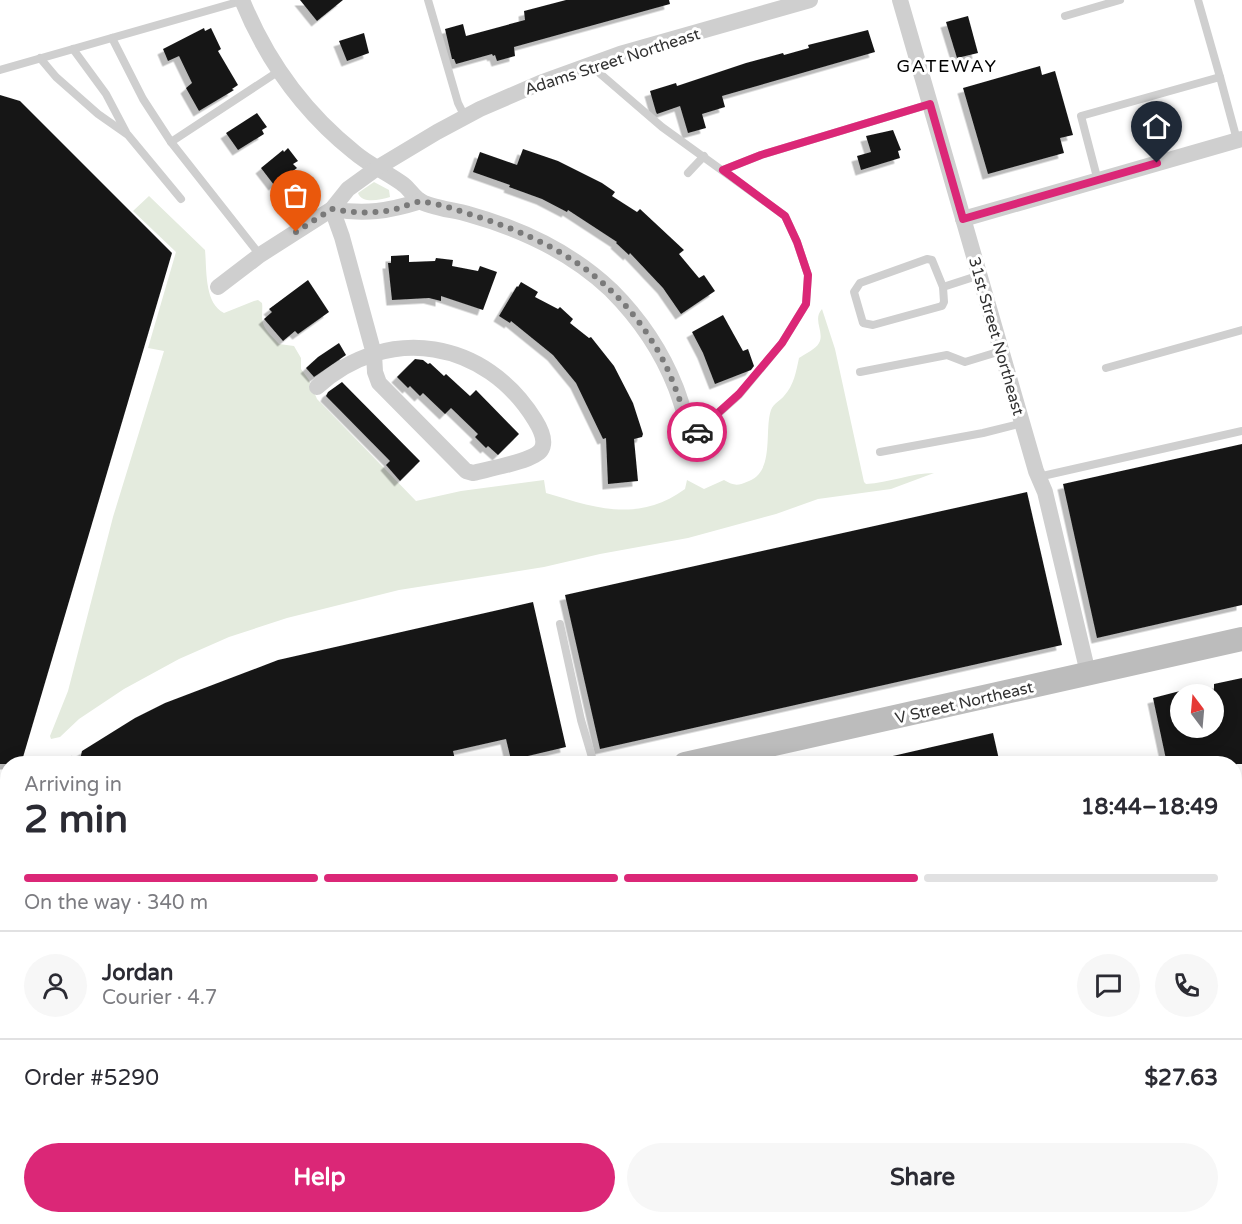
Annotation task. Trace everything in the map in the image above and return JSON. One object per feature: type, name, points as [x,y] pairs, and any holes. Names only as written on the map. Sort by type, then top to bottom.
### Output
[{"type":"street","points":[[244,0],[260,39],[279,71],[301,100],[330,131],[356,154],[404,185],[421,201],[468,214],[537,238],[596,277],[631,312],[656,347],[676,389],[693,436]]},
{"type":"street","name":"Adams Street Northeast","points":[[218,288],[260,255],[332,209],[348,189],[377,168],[465,117],[517,92],[589,65],[810,0]]},
{"type":"street","name":"31st Street Northeast","points":[[900,0],[1038,477],[1045,492],[1088,674]]},
{"type":"street","points":[[963,219],[1240,140]]},
{"type":"street","points":[[316,387],[337,370],[374,354],[414,347],[441,349],[467,358],[489,370],[509,386],[526,404],[538,424],[544,440],[540,451],[535,456],[473,473],[466,471],[379,383],[375,372],[374,354],[342,237],[332,209],[355,213],[394,209],[421,201]]},
{"type":"street","name":"V Street Northeast","points":[[721,756],[1242,639]]},
{"type":"lane","points":[[0,70],[244,0]]},
{"type":"lane","points":[[428,0],[458,103],[465,117]]},
{"type":"lane","points":[[1065,16],[1120,0]]},
{"type":"lane","points":[[1198,0],[1240,140]]},
{"type":"lane","points":[[112,38],[143,99],[171,142],[260,255]]},
{"type":"lane","points":[[73,49],[106,94],[128,135],[182,200]]},
{"type":"lane","points":[[40,58],[56,77],[98,114],[128,135]]},
{"type":"lane","points":[[589,65],[662,127],[785,216],[808,275],[806,304],[782,343],[739,394],[693,436]]},
{"type":"lane","points":[[171,142],[279,71]]},
{"type":"lane","points":[[1098,181],[1081,116],[1220,78]]},
{"type":"lane","points":[[723,170],[761,155],[930,104]]},
{"type":"lane","points":[[688,173],[704,156]]},
{"type":"lane","points":[[927,259],[932,260],[943,287],[942,306],[873,325],[863,323],[854,292],[860,283],[927,259]]},
{"type":"lane","points":[[943,287],[980,275]]},
{"type":"lane","points":[[1106,368],[1242,330]]},
{"type":"lane","points":[[860,372],[946,354],[965,362],[1001,351]]},
{"type":"lane","points":[[880,452],[1023,423]]},
{"type":"lane","points":[[1038,477],[1242,431]]},
{"type":"lane","points":[[560,624],[581,720],[592,756]]},
{"type":"shaded area","points":[[374,182],[389,190],[390,197],[363,199],[358,193]]},
{"type":"shaded area","points":[[149,196],[205,250],[210,294],[218,308],[224,313],[254,301],[258,300],[262,303],[262,321],[266,329],[279,344],[294,346],[301,358],[301,369],[309,380],[317,399],[416,501],[461,491],[544,480],[546,493],[600,507],[634,509],[668,500],[685,489],[687,480],[704,489],[724,480],[736,485],[749,481],[757,476],[766,459],[771,410],[790,387],[799,358],[819,343],[821,335],[818,317],[822,309],[835,349],[864,482],[866,484],[875,483],[934,473],[891,489],[818,499],[776,514],[688,538],[544,567],[399,590],[287,618],[229,637],[179,659],[124,689],[79,719],[60,737],[51,739],[50,736],[68,691],[113,517],[164,351],[148,348],[176,252],[133,211]]},
{"type":"building","points":[[300,0],[343,0],[317,21]]},
{"type":"building","points":[[566,0],[669,0],[670,4],[514,47],[515,56],[497,61],[495,55],[492,54],[456,64],[452,59],[445,29],[463,24],[466,36],[525,20],[524,11]]},
{"type":"building","points":[[968,16],[978,53],[957,58],[946,22]]},
{"type":"building","points":[[204,28],[205,31],[211,28],[221,49],[218,51],[238,85],[232,89],[234,90],[199,111],[186,88],[192,83],[179,56],[168,61],[163,49]]},
{"type":"building","points":[[868,30],[875,52],[722,96],[725,107],[702,114],[706,128],[688,133],[680,106],[657,114],[656,112],[650,91],[676,83],[677,86],[746,63],[783,53],[784,55],[809,48],[808,45]]},
{"type":"building","points":[[364,33],[369,53],[347,61],[339,41]]},
{"type":"building","points":[[1040,66],[1042,75],[1055,71],[1073,135],[1060,138],[1064,153],[988,174],[963,88]]},
{"type":"building","points":[[0,95],[20,101],[172,253],[23,756],[0,756]]},
{"type":"building","points":[[257,113],[267,127],[262,130],[264,134],[238,150],[226,133]]},
{"type":"building","points":[[893,130],[901,150],[898,151],[900,158],[861,170],[857,156],[871,152],[866,136]]},
{"type":"building","points":[[288,148],[298,161],[293,164],[297,168],[274,185],[261,168]]},
{"type":"building","points":[[523,149],[558,161],[602,183],[615,192],[612,196],[637,212],[640,209],[684,250],[679,254],[699,278],[704,275],[715,291],[681,314],[663,288],[617,242],[568,210],[567,212],[542,199],[509,187],[510,185],[473,172],[480,152],[517,165]]},
{"type":"building","points":[[409,255],[409,262],[435,261],[436,258],[453,260],[452,266],[478,271],[480,266],[497,272],[483,310],[441,296],[441,301],[429,298],[392,300],[388,263],[391,263],[391,256]]},
{"type":"building","points":[[308,280],[329,312],[298,334],[295,331],[283,341],[264,319],[272,312],[269,309]]},
{"type":"building","points":[[521,282],[538,292],[535,297],[558,309],[560,307],[573,319],[570,323],[589,338],[591,337],[614,366],[633,403],[643,434],[642,437],[634,439],[638,481],[608,484],[606,438],[603,439],[576,383],[553,355],[511,321],[510,323],[499,316]]},
{"type":"building","points":[[723,315],[743,351],[748,349],[754,366],[751,370],[715,384],[692,332]]},
{"type":"building","points":[[339,343],[346,355],[314,377],[306,368]]},
{"type":"building","points":[[415,359],[430,363],[470,396],[476,390],[519,434],[498,455],[488,446],[486,448],[475,437],[478,434],[451,408],[445,414],[423,393],[420,396],[397,377]]},
{"type":"building","points":[[342,382],[420,461],[400,481],[386,465],[390,461],[326,396]]},
{"type":"building","points":[[1242,444],[1242,605],[1097,638],[1063,484]]},
{"type":"building","points":[[1027,492],[1062,645],[600,749],[565,595]]},
{"type":"building","points":[[533,602],[566,747],[528,756],[510,756],[506,739],[453,751],[454,756],[81,756],[82,751],[135,718],[165,703],[278,660]]},
{"type":"building","points":[[1242,678],[1242,756],[1165,756],[1153,698],[1170,694],[1170,738],[1224,738],[1224,684],[1214,684]]},
{"type":"building","points":[[993,733],[998,756],[893,756]]},
{"type":"way so far","points":[[296,232],[332,209],[355,213],[394,209],[421,201],[485,219],[537,238],[596,277],[631,312],[652,341],[669,371],[693,436],[697,432]]},
{"type":"district","name":"GATEWAY","points":[[947,66]]},
{"type":"route","points":[[697,432],[739,394],[782,343],[806,304],[808,275],[785,216],[723,170],[761,155],[930,104],[963,219],[1157,163]]}]
